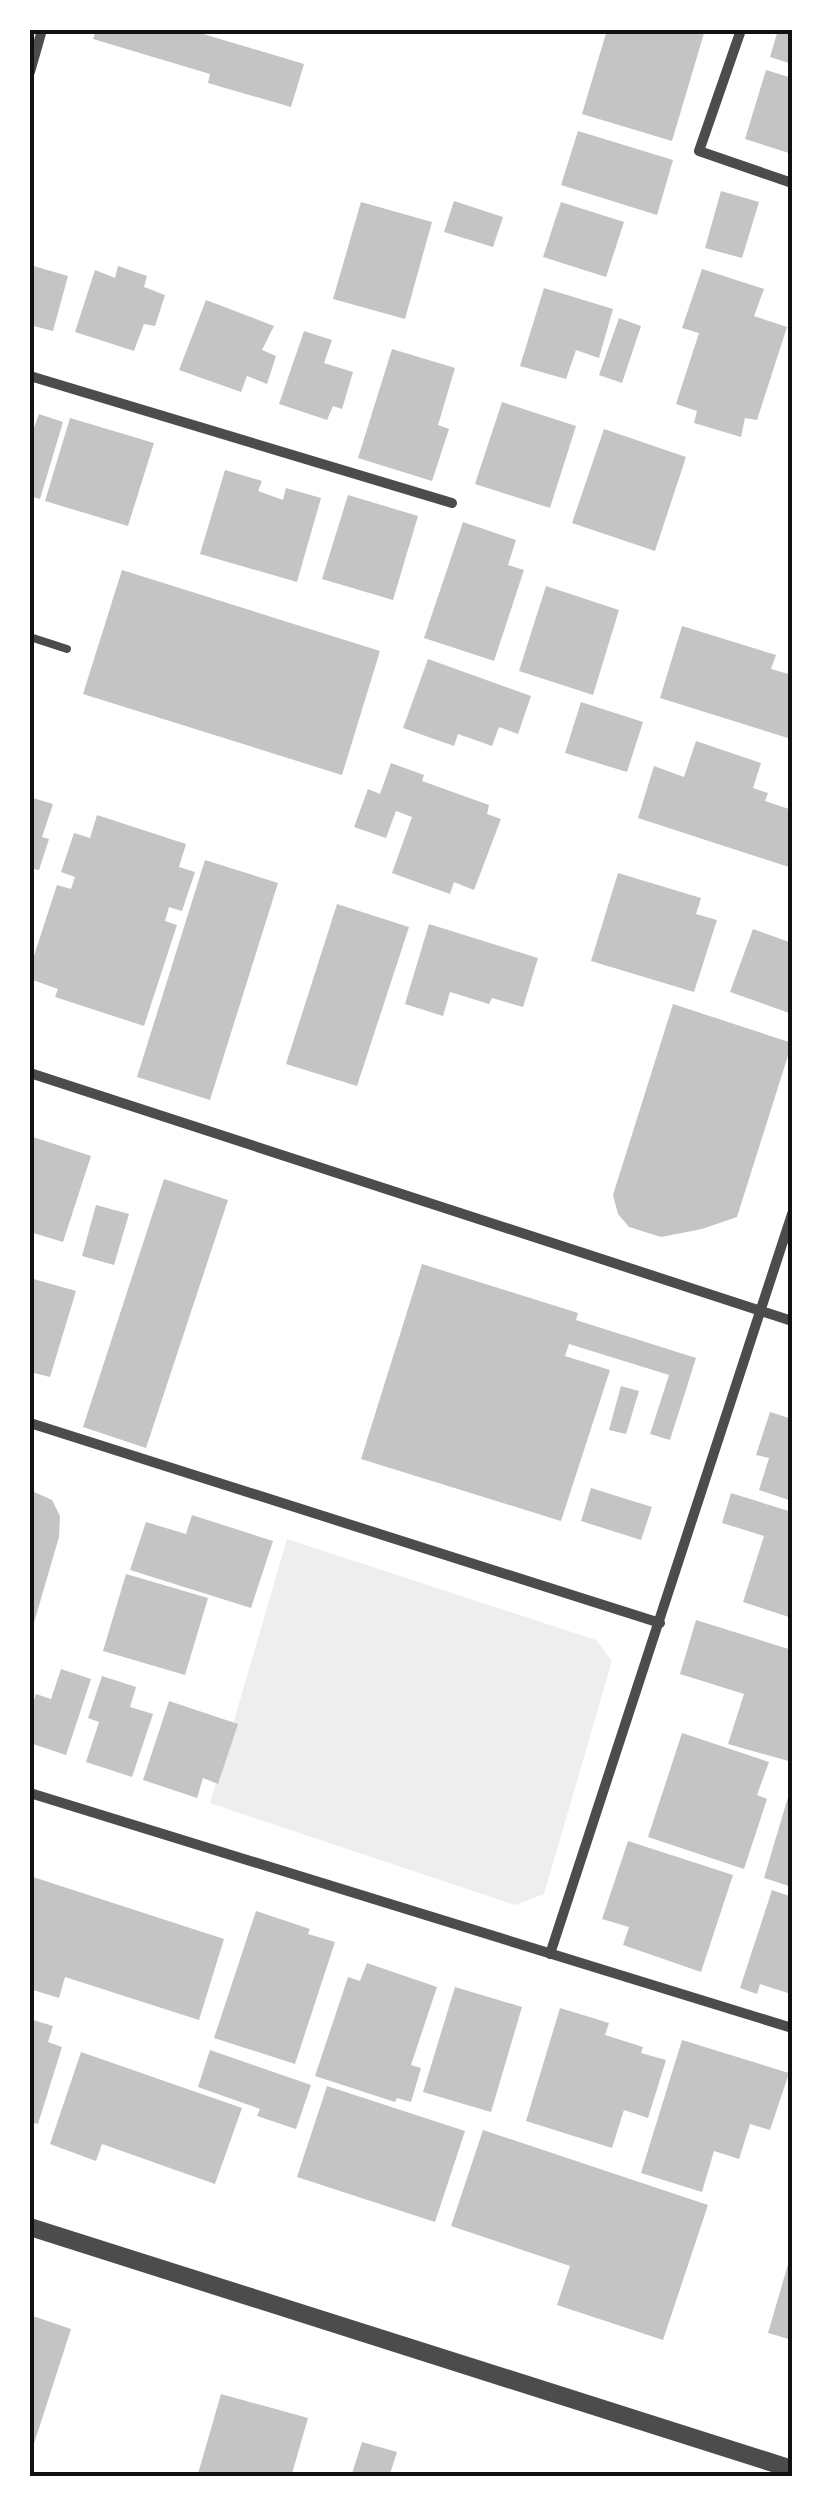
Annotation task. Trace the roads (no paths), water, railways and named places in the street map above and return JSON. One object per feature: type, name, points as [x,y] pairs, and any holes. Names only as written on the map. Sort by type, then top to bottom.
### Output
[{"type":"street","points":[[30,72],[42,30]]},
{"type":"street","points":[[741,30],[699,151],[792,183]]},
{"type":"street","points":[[30,376],[452,503]]},
{"type":"street","points":[[30,1073],[792,1321]]},
{"type":"street","points":[[550,1954],[792,1214]]},
{"type":"street","points":[[30,1423],[660,1623]]},
{"type":"street","points":[[30,1794],[792,2028]]},
{"type":"street","points":[[30,2227],[792,2469]]},
{"type":"lane","points":[[30,637],[67,649]]}]
